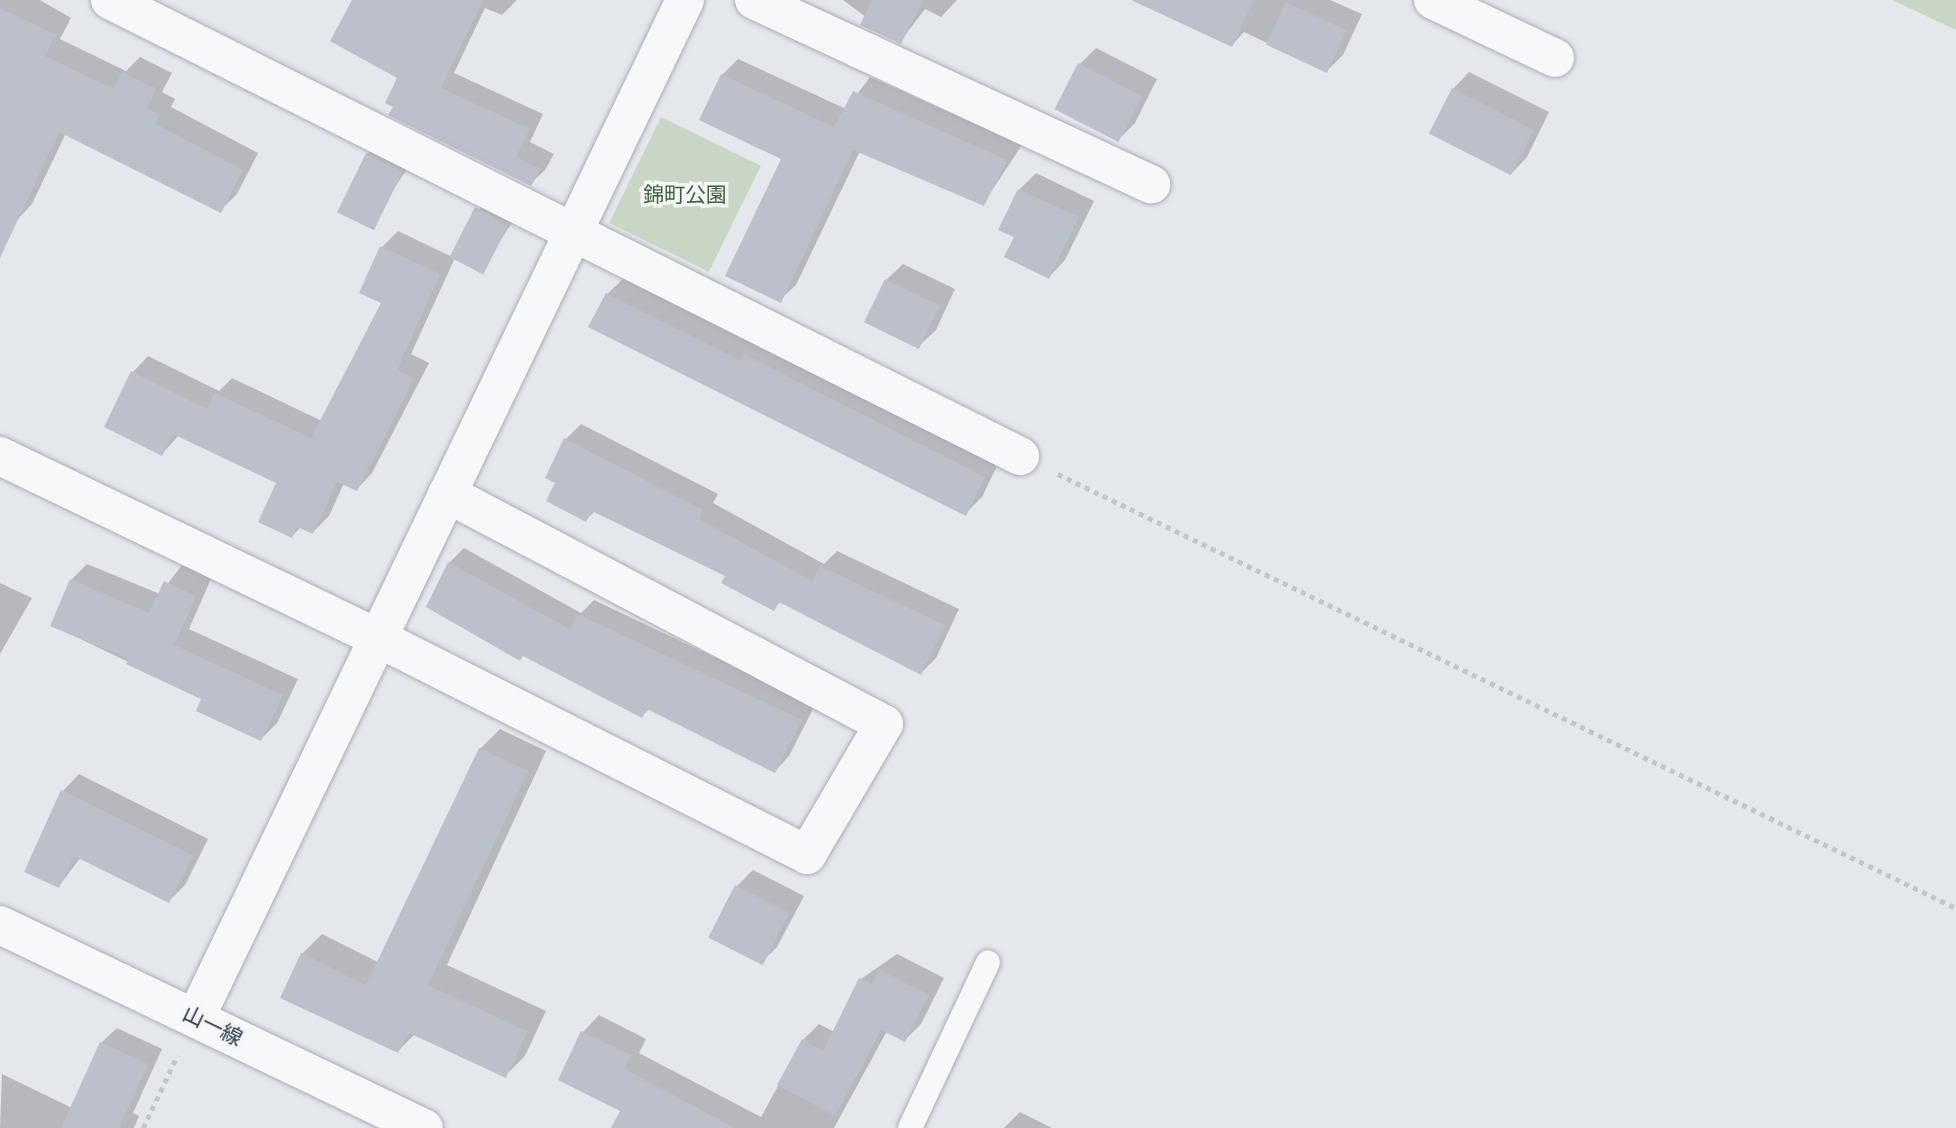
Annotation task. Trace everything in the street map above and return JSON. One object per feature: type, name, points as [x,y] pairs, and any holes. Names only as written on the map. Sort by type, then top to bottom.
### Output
[{"type":"street","points":[[110,0],[1020,456]]},
{"type":"street","points":[[196,1017],[376,637],[685,0]]},
{"type":"street","points":[[754,0],[1151,184]]},
{"type":"street","points":[[1433,0],[1555,58]]},
{"type":"street","points":[[0,456],[376,637],[807,855],[884,724],[447,494]]},
{"type":"street","name":"山一線","points":[[0,925],[424,1128]]},
{"type":"lane","points":[[910,1128],[988,962]]},
{"type":"path","points":[[1020,456],[1956,908]]},
{"type":"path","points":[[143,1128],[196,1017]]},
{"type":"green space","points":[[1892,0],[1956,0],[1956,30]]},
{"type":"green space","name":"錦町公園","points":[[661,117],[761,166],[709,272],[609,223]]},
{"type":"building","points":[[352,0],[483,0],[441,88],[530,129],[516,157],[541,169],[531,186],[388,115],[393,107],[385,103],[397,78],[330,41]]},
{"type":"building","points":[[872,0],[923,0],[901,44],[860,25]]},
{"type":"building","points":[[1131,0],[1254,0],[1232,47]]},
{"type":"building","points":[[1286,2],[1347,30],[1327,73],[1266,45]]},
{"type":"building","points":[[0,8],[56,35],[45,56],[114,89],[122,72],[157,89],[147,108],[160,115],[156,124],[243,170],[221,213],[59,132],[0,258]]},
{"type":"building","points":[[1078,63],[1142,96],[1119,142],[1054,109]]},
{"type":"building","points":[[721,74],[834,127],[853,91],[1007,160],[984,206],[853,150],[781,303],[725,276],[781,159],[699,120]]},
{"type":"building","points":[[1452,88],[1534,130],[1511,175],[1429,133]]},
{"type":"building","points":[[366,153],[403,171],[374,230],[337,212]]},
{"type":"building","points":[[1018,189],[1079,217],[1049,279],[1004,257],[1014,237],[998,230]]},
{"type":"building","points":[[475,207],[509,224],[483,274],[450,257]]},
{"type":"building","points":[[380,246],[440,274],[397,370],[414,379],[357,491],[337,482],[313,534],[297,527],[292,538],[258,522],[276,483],[173,434],[162,456],[104,427],[131,371],[207,409],[215,393],[311,438],[381,303],[359,293]]},
{"type":"building","points":[[885,279],[940,306],[919,349],[864,322]]},
{"type":"building","points":[[606,293],[741,361],[744,354],[985,477],[966,516],[588,327]]},
{"type":"building","points":[[564,438],[703,510],[699,519],[812,581],[820,566],[945,625],[921,675],[779,602],[774,611],[721,583],[725,576],[592,511],[586,522],[546,501],[555,483],[545,478]]},
{"type":"building","points":[[448,562],[570,629],[578,614],[802,720],[775,773],[647,709],[642,718],[523,656],[520,661],[426,607]]},
{"type":"building","points":[[70,579],[149,613],[164,581],[196,596],[174,645],[283,695],[261,741],[196,711],[201,699],[126,664],[129,659],[50,626]]},
{"type":"building","points":[[479,748],[528,771],[428,985],[527,1031],[506,1078],[409,1033],[398,1053],[280,998],[301,953],[366,985]]},
{"type":"building","points":[[61,790],[193,855],[169,903],[74,856],[59,888],[24,872]]},
{"type":"building","points":[[735,885],[789,913],[763,965],[708,938]]},
{"type":"building","points":[[879,969],[929,995],[905,1042],[881,1030],[835,1116],[777,1085],[802,1039],[823,1051],[859,978],[872,984]]},
{"type":"building","points":[[581,1031],[631,1055],[624,1069],[735,1128],[611,1128],[620,1111],[558,1080]]},
{"type":"building","points":[[100,1042],[148,1064],[119,1128],[61,1128]]}]
